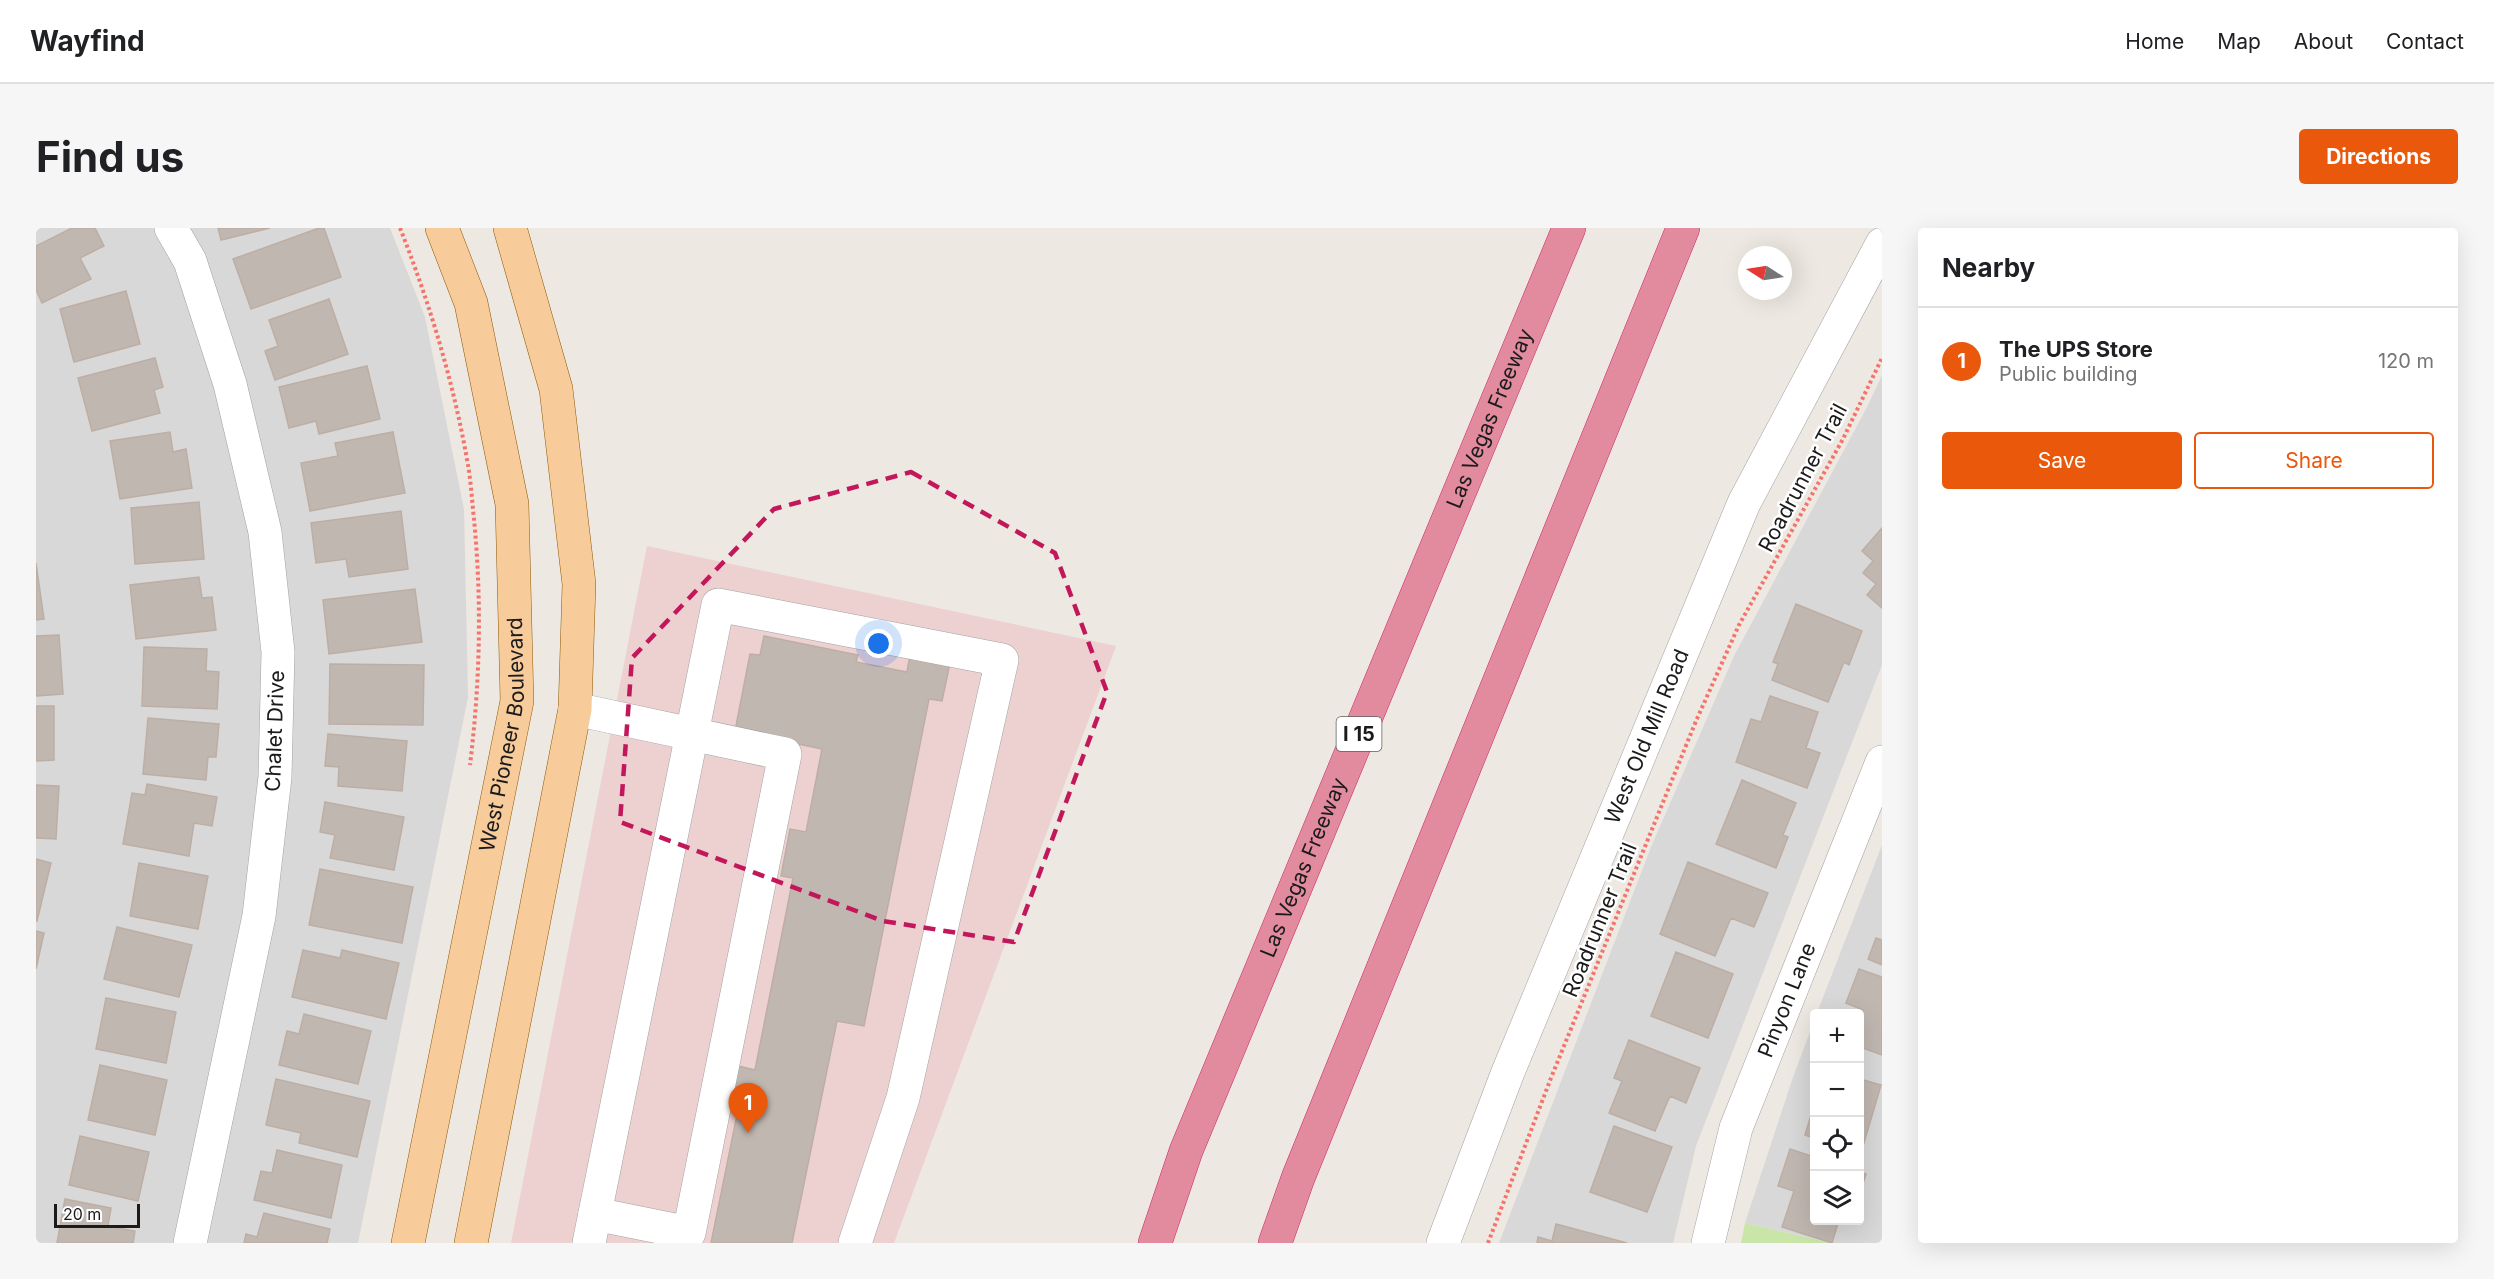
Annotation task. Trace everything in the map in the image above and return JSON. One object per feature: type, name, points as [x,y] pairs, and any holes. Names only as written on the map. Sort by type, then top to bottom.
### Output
[{"type":"highway","name":"Las Vegas Freeway","points":[[1155,1243],[1186,1150],[1569,228]]},
{"type":"highway","points":[[1275,1243],[1298,1178],[1683,228]]},
{"type":"main road","name":"West Pioneer Boulevard","points":[[408,1243],[517,701],[512,504],[471,303],[442,228]]},
{"type":"main road","points":[[471,1243],[575,709],[579,584],[556,389],[510,228]]},
{"type":"street","name":"Chalet Drive","points":[[171,228],[190,261],[231,384],[265,532],[278,652],[275,777],[259,916],[190,1243]]},
{"type":"street","name":"West Old Mill Road","points":[[1443,1243],[1508,1072],[1744,503],[1882,244]]},
{"type":"street","points":[[575,709],[692,735],[785,754],[689,1233],[592,1228],[692,735],[718,605],[1002,660],[903,1098],[855,1243]]},
{"type":"street","name":"Pinyon Lane","points":[[1708,1243],[1736,1128],[1882,762]]},
{"type":"path","points":[[400,228],[422,283],[449,380],[468,465],[478,567],[480,637],[477,707],[469,774]]},
{"type":"path","name":"Roadrunner Trail","points":[[1488,1243],[1551,1078],[1696,721],[1739,625],[1831,460],[1882,358]]},
{"type":"highlighted area","points":[[911,472],[1055,553],[1107,692],[1014,942],[883,921],[620,822],[632,658],[774,509]]},
{"type":"shaded area","points":[[36,228],[390,228],[425,317],[464,509],[468,697],[358,1243],[36,1243]]},
{"type":"shaded area","points":[[1882,375],[1882,665],[1696,1146],[1673,1243],[1499,1243],[1651,847],[1734,656]]},
{"type":"shaded area","points":[[647,546],[1116,646],[894,1243],[511,1243]]},
{"type":"shaded area","points":[[1882,845],[1882,1243],[1831,1243],[1745,1223],[1810,1032],[1810,1225],[1864,1225],[1864,1009],[1819,1009]]},
{"type":"green space","points":[[1745,1223],[1831,1243],[1741,1243]]},
{"type":"building","points":[[72,228],[95,228],[104,246],[80,258],[91,279],[42,303],[36,290],[36,246]]},
{"type":"building","points":[[218,228],[270,228],[221,240]]},
{"type":"building","points":[[324,228],[341,277],[251,309],[233,259]]},
{"type":"building","points":[[126,291],[140,344],[74,362],[60,309]]},
{"type":"building","points":[[329,299],[348,354],[275,380],[265,351],[278,346],[269,320]]},
{"type":"building","points":[[155,358],[163,387],[154,390],[160,413],[92,431],[78,378]]},
{"type":"building","points":[[367,366],[380,419],[319,434],[316,421],[289,428],[279,387]]},
{"type":"building","points":[[170,432],[173,452],[186,449],[192,488],[120,499],[110,441]]},
{"type":"building","points":[[393,432],[405,493],[310,511],[301,463],[338,456],[335,443]]},
{"type":"building","points":[[199,502],[204,559],[135,564],[131,508]]},
{"type":"building","points":[[401,511],[408,569],[349,577],[346,559],[316,563],[311,523]]},
{"type":"building","points":[[1882,528],[1882,608],[1867,595],[1876,584],[1863,573],[1873,561],[1862,551]]},
{"type":"building","points":[[36,563],[44,619],[36,620]]},
{"type":"building","points":[[199,577],[202,598],[212,597],[216,630],[136,639],[130,585]]},
{"type":"building","points":[[415,589],[422,642],[329,654],[323,600]]},
{"type":"building","points":[[1796,604],[1862,631],[1849,665],[1844,662],[1828,702],[1772,680],[1778,664],[1773,662]]},
{"type":"building","points":[[59,635],[63,694],[36,696],[36,636]]},
{"type":"building","points":[[764,636],[858,655],[856,662],[907,672],[910,655],[950,663],[942,701],[929,699],[864,1026],[837,1021],[792,1243],[711,1243],[738,1110],[730,1108],[738,1066],[755,1070],[793,878],[781,876],[790,829],[806,832],[822,749],[735,731],[750,654],[760,655]]},
{"type":"building","points":[[144,647],[207,649],[206,671],[219,672],[217,709],[142,706]]},
{"type":"building","points":[[330,664],[424,665],[423,725],[329,724]]},
{"type":"building","points":[[1770,696],[1818,712],[1806,748],[1820,753],[1807,788],[1736,762],[1751,719],[1761,722]]},
{"type":"building","points":[[36,706],[54,706],[54,760],[36,761]]},
{"type":"building","points":[[148,718],[219,724],[216,757],[208,757],[206,780],[143,774]]},
{"type":"building","points":[[328,734],[407,741],[402,791],[338,786],[339,767],[325,766]]},
{"type":"building","points":[[1742,780],[1796,803],[1783,835],[1788,837],[1776,868],[1716,844]]},
{"type":"building","points":[[147,784],[217,797],[212,826],[194,823],[189,856],[123,844],[132,793],[145,795]]},
{"type":"building","points":[[36,785],[59,786],[56,839],[36,838]]},
{"type":"building","points":[[325,802],[404,817],[394,870],[330,858],[335,835],[320,832]]},
{"type":"building","points":[[36,859],[51,863],[37,921],[36,920]]},
{"type":"building","points":[[1688,862],[1768,893],[1754,927],[1731,918],[1715,956],[1660,934]]},
{"type":"building","points":[[139,863],[208,876],[198,929],[130,916]]},
{"type":"building","points":[[320,869],[413,887],[402,943],[309,925]]},
{"type":"building","points":[[117,927],[192,945],[179,997],[104,979]]},
{"type":"building","points":[[36,931],[44,933],[36,969]]},
{"type":"building","points":[[1876,938],[1882,940],[1882,965],[1868,959]]},
{"type":"building","points":[[303,950],[340,958],[342,950],[399,963],[386,1019],[292,997]]},
{"type":"building","points":[[1676,952],[1733,974],[1708,1038],[1651,1016]]},
{"type":"building","points":[[1859,969],[1882,977],[1882,1055],[1864,1048],[1864,1009],[1846,1003]]},
{"type":"building","points":[[106,998],[176,1012],[166,1063],[96,1049]]},
{"type":"building","points":[[304,1014],[371,1031],[358,1084],[279,1065],[287,1031],[299,1034]]},
{"type":"building","points":[[1629,1040],[1700,1068],[1686,1103],[1670,1096],[1655,1131],[1609,1113],[1622,1081],[1614,1078]]},
{"type":"building","points":[[100,1065],[167,1080],[155,1135],[88,1120]]},
{"type":"building","points":[[276,1079],[370,1101],[357,1157],[299,1143],[301,1133],[266,1125]]},
{"type":"building","points":[[1864,1080],[1881,1085],[1864,1143]]},
{"type":"building","points":[[1810,1118],[1810,1137],[1805,1135]]},
{"type":"building","points":[[1614,1126],[1672,1147],[1647,1212],[1590,1192]]},
{"type":"building","points":[[80,1136],[149,1152],[138,1201],[69,1185]]},
{"type":"building","points":[[1790,1149],[1810,1156],[1810,1225],[1837,1225],[1832,1243],[1782,1227],[1794,1191],[1778,1186]]},
{"type":"building","points":[[277,1150],[342,1165],[331,1218],[254,1200],[261,1171],[272,1173]]},
{"type":"building","points":[[65,1199],[111,1208],[108,1226],[135,1231],[133,1243],[57,1243]]},
{"type":"building","points":[[264,1213],[330,1229],[327,1243],[244,1243],[246,1234],[257,1237]]},
{"type":"building","points":[[1556,1224],[1627,1243],[1537,1243],[1538,1237],[1552,1241]]},
{"type":"place","name":"The UPS Store","points":[[748,1133]]}]
